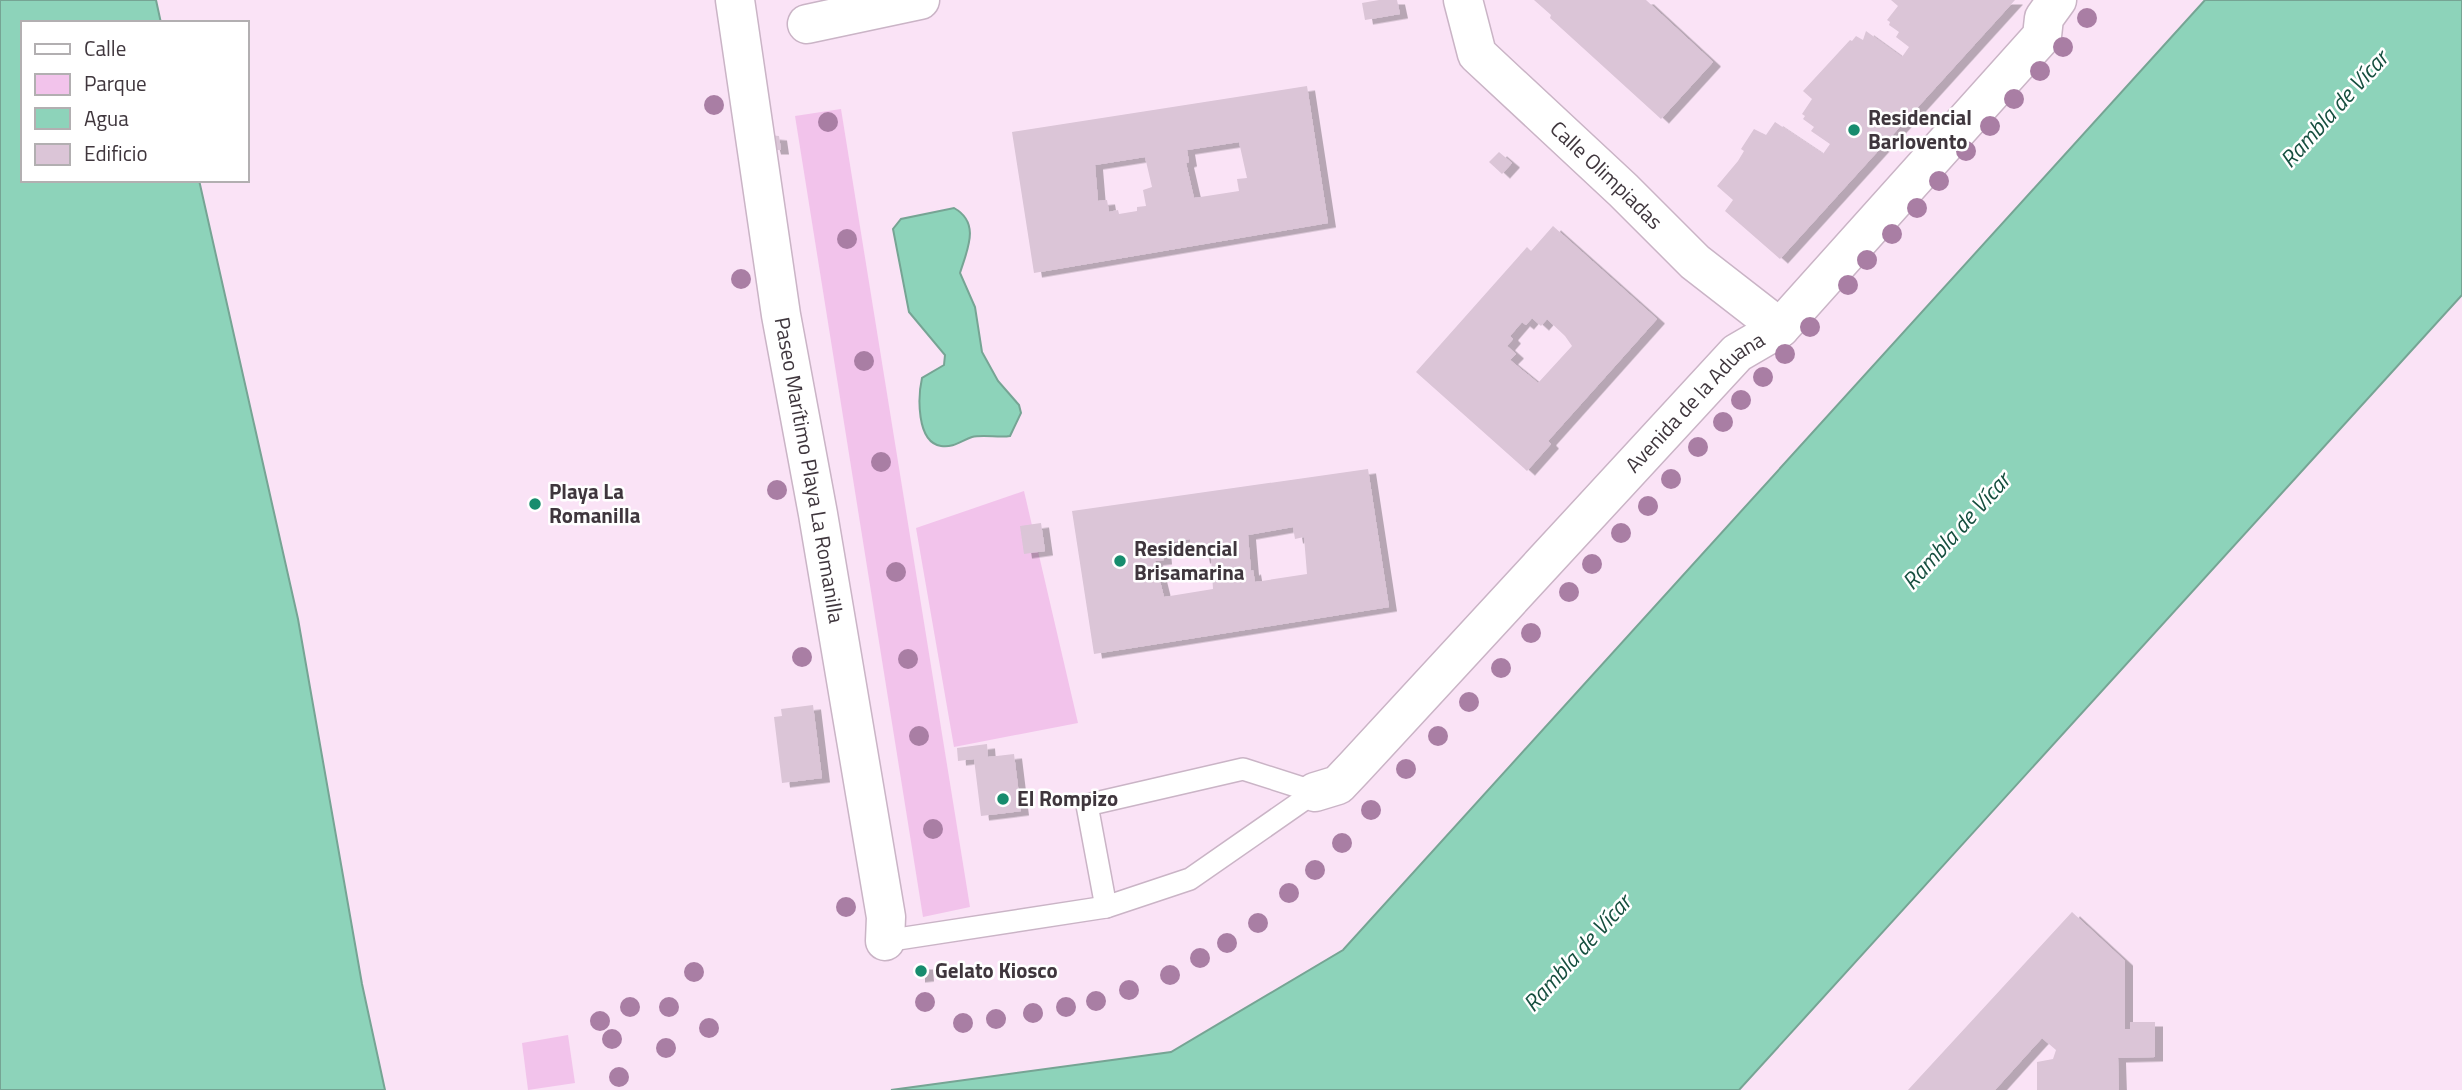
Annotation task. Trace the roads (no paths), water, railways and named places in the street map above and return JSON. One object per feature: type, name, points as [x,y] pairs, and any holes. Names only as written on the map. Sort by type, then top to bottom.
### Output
[{"type":"street","name":"Paseo Marítimo Playa La Romanilla","points":[[735,0],[781,315],[818,514],[886,917],[885,940]]},
{"type":"street","points":[[807,24],[920,0]]},
{"type":"street","name":"Calle Olimpiadas","points":[[1463,0],[1477,54],[1623,190],[1695,262],[1780,328]]},
{"type":"street","name":"Avenida de la Aduana","points":[[1315,792],[1338,785],[1737,353],[1780,328],[2042,36],[2044,18],[2057,0]]},
{"type":"lane","points":[[1106,907],[1087,805],[1243,769],[1315,792]]},
{"type":"lane","points":[[885,940],[1106,907],[1190,879],[1315,792]]},
{"type":"water","points":[[0,0],[156,0],[161,21],[21,21],[21,182],[199,182],[298,619],[362,984],[385,1090],[0,1090]]},
{"type":"water","name":"Rambla de Vícar","points":[[2205,0],[2462,0],[2462,295],[1739,1090],[891,1090],[1171,1052],[1343,950]]},
{"type":"water","points":[[954,208],[962,214],[970,229],[960,273],[975,307],[982,352],[998,381],[1019,405],[1021,413],[1010,436],[976,436],[953,445],[941,446],[933,443],[923,427],[920,396],[922,378],[944,365],[945,355],[909,312],[893,229],[901,219]]},
{"type":"place","name":"Residencial Barlovento","points":[[1854,130]]},
{"type":"place","name":"Playa La Romanilla","points":[[535,504]]},
{"type":"place","name":"Residencial Brisamarina","points":[[1120,561]]},
{"type":"place","name":"El Rompizo","points":[[1003,799]]},
{"type":"place","name":"Gelato Kiosco","points":[[921,971]]}]
